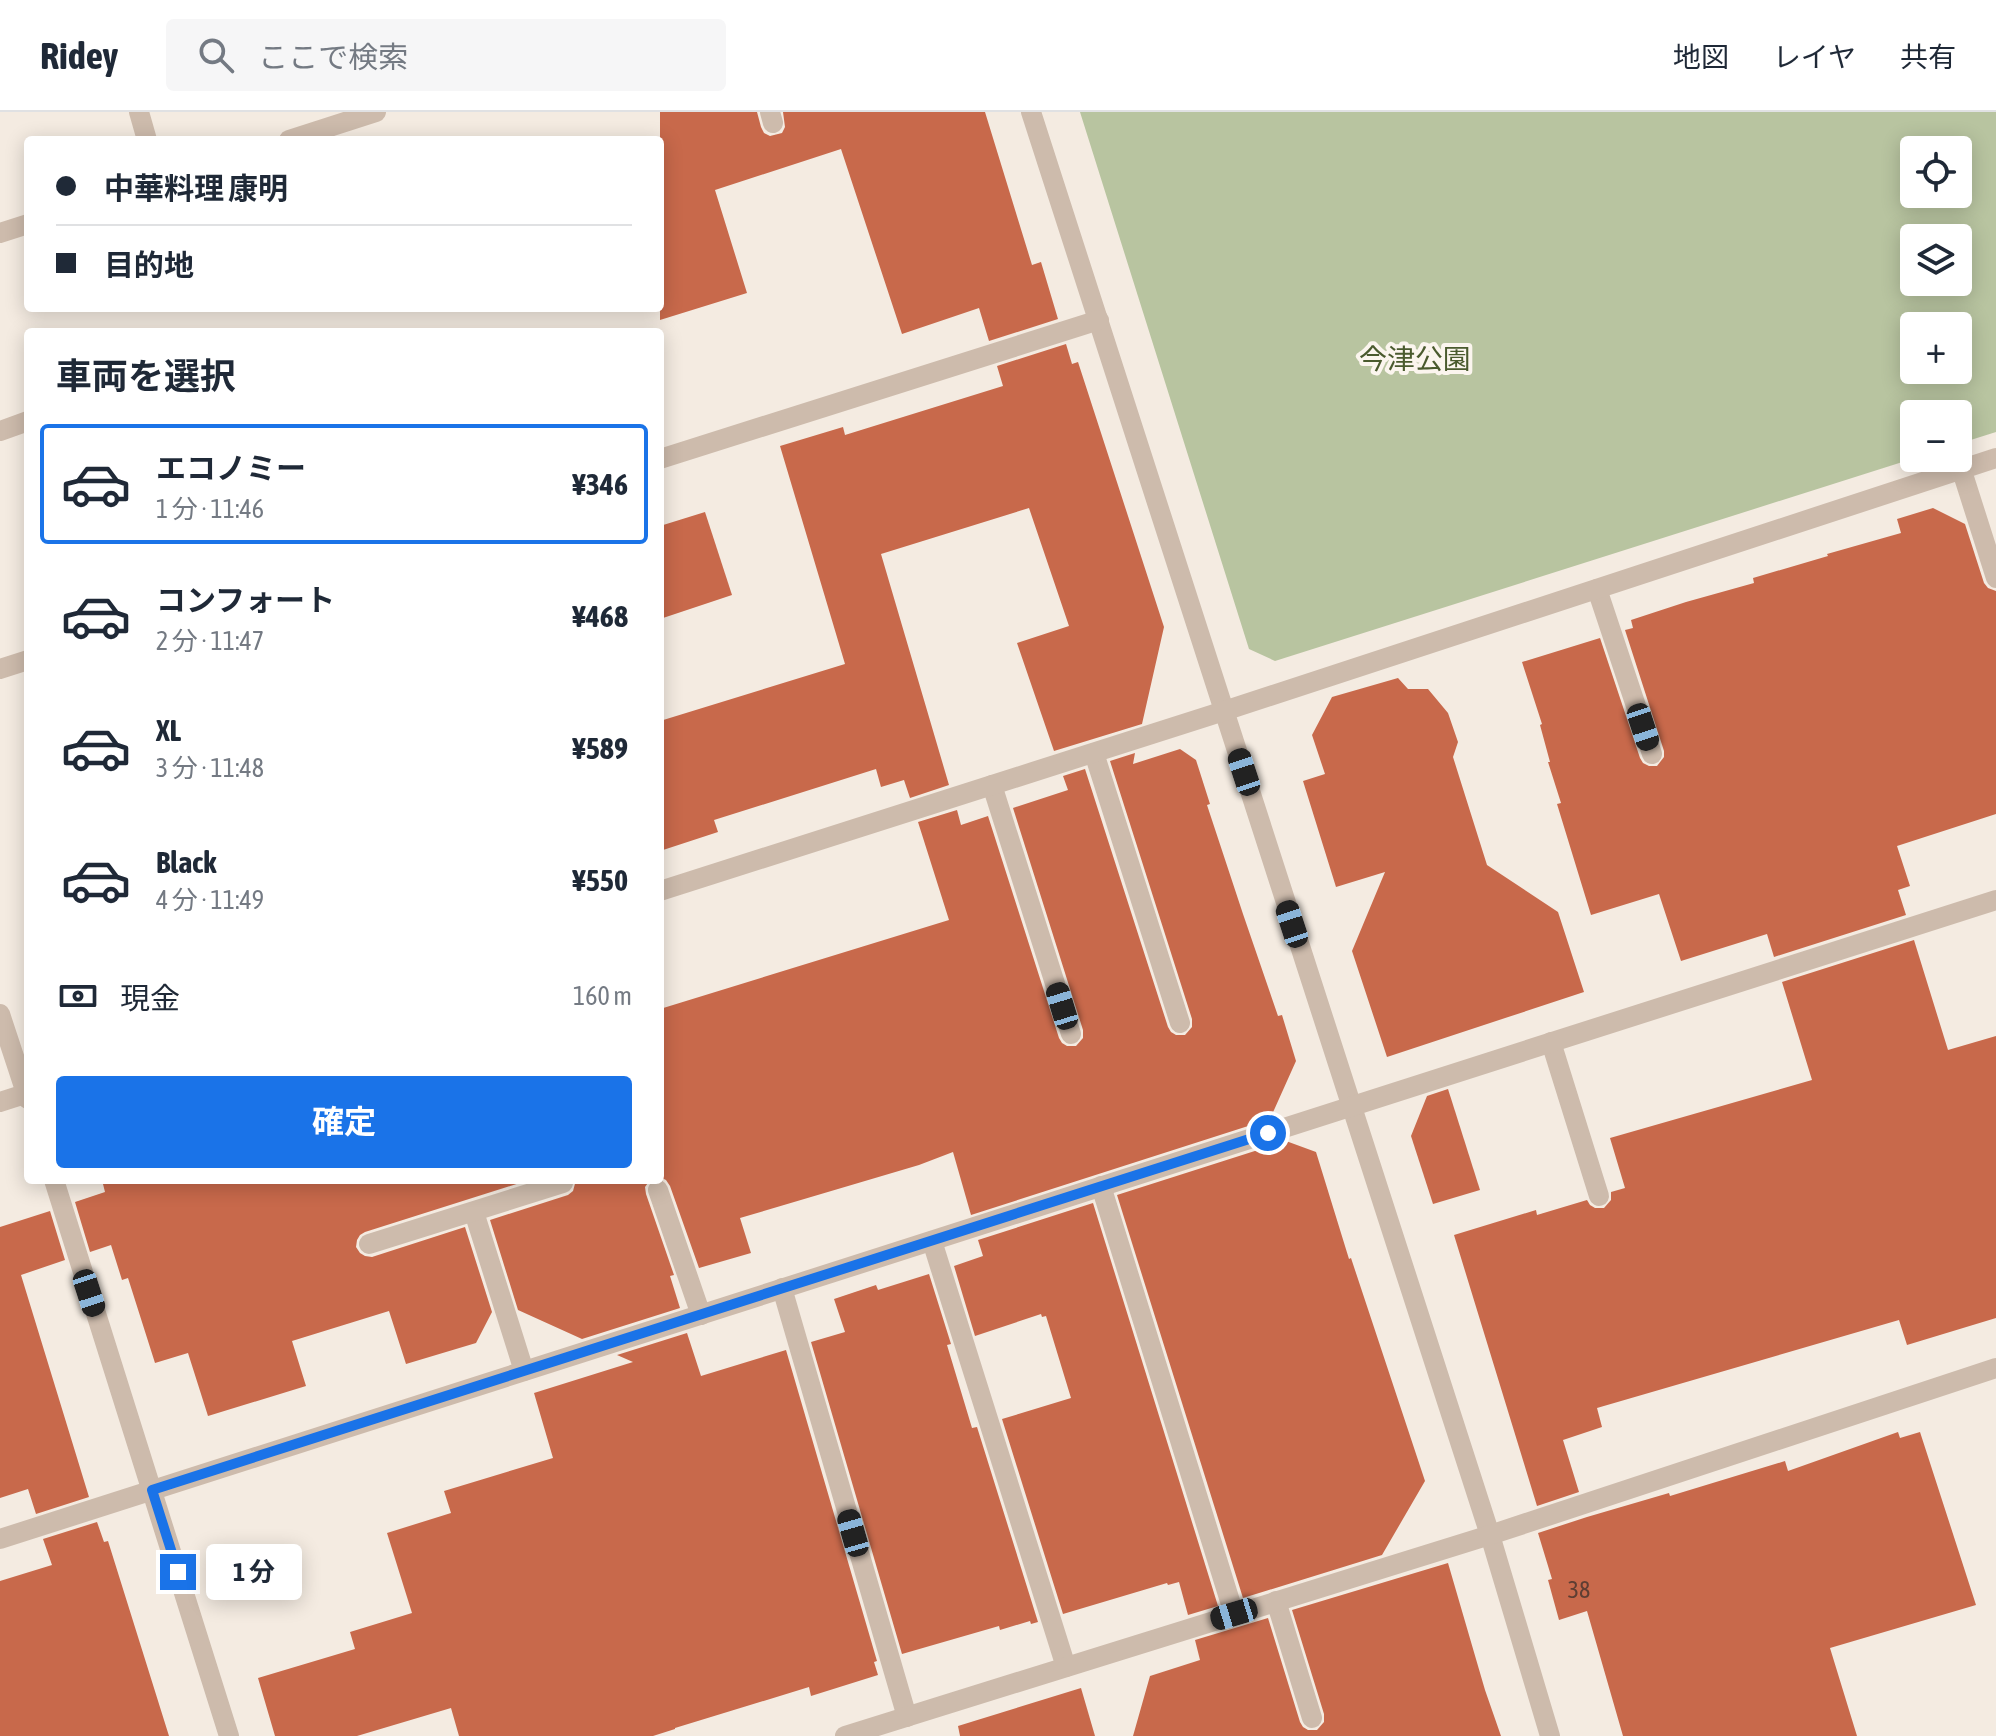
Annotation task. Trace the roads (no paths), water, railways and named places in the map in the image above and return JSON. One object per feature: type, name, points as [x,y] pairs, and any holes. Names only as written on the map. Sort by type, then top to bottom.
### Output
[{"type":"street","points":[[139,112],[146,136]]},
{"type":"street","points":[[301,136],[376,112]]},
{"type":"street","points":[[1031,112],[1490,1535],[1550,1736]]},
{"type":"street","points":[[0,233],[24,225]]},
{"type":"street","points":[[664,458],[1099,320]]},
{"type":"street","points":[[0,431],[24,422]]},
{"type":"street","points":[[1972,465],[1996,458]]},
{"type":"street","points":[[664,890],[1224,711],[1949,472]]},
{"type":"street","points":[[1962,472],[1996,578]]},
{"type":"street","points":[[1597,589],[1652,754]]},
{"type":"street","points":[[0,669],[24,661]]},
{"type":"street","points":[[1094,753],[1180,1023]]},
{"type":"street","points":[[992,785],[1071,1034]]},
{"type":"street","points":[[0,1539],[1996,900]]},
{"type":"street","points":[[0,1014],[24,1086]]},
{"type":"street","points":[[1551,1042],[1599,1196]]},
{"type":"street","points":[[0,1102],[24,1096]]},
{"type":"street","points":[[55,1184],[229,1736]]},
{"type":"street","points":[[369,1244],[560,1184]]},
{"type":"street","points":[[1101,1186],[1234,1614]]},
{"type":"street","points":[[658,1190],[701,1315]]},
{"type":"street","points":[[474,1212],[524,1371]]},
{"type":"street","points":[[932,1241],[1066,1667]]},
{"type":"street","points":[[782,1288],[907,1717]]},
{"type":"street","points":[[845,1736],[1490,1535],[1996,1368]]},
{"type":"street","points":[[1276,1601],[1312,1718]]},
{"type":"park label","name":"今津公園","points":[[1415,359]]}]
